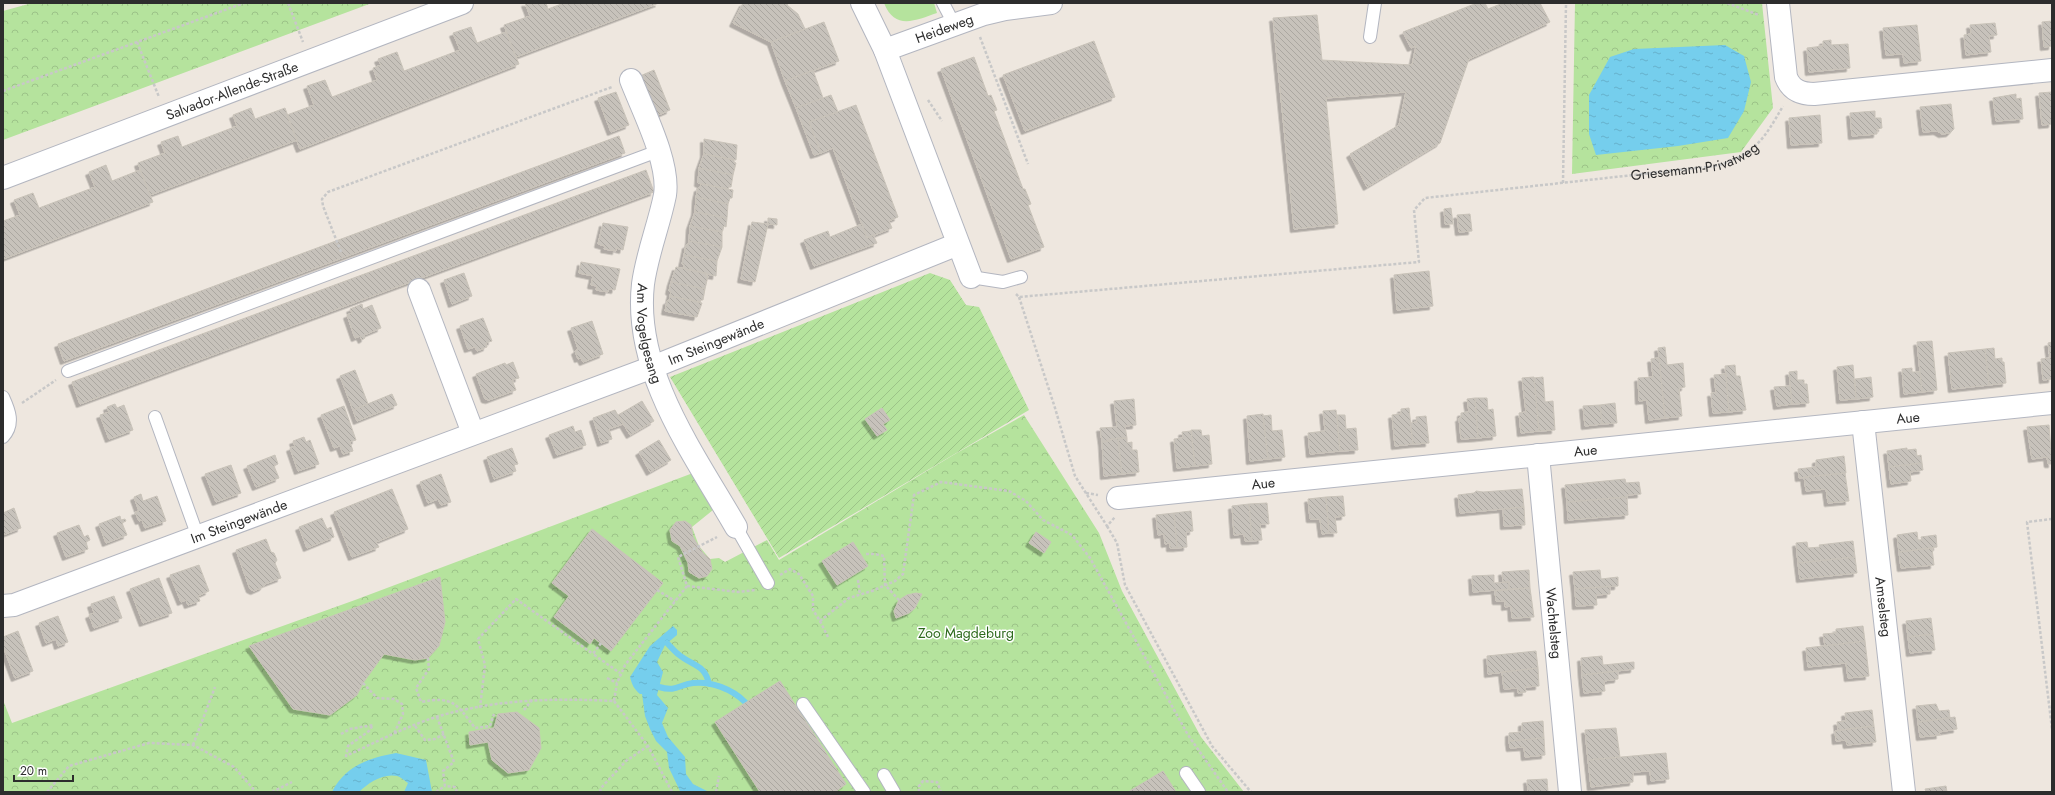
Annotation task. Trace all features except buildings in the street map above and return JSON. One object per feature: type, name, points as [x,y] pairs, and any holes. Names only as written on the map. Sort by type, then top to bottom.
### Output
[{"type":"street","name":"Salvador-Allende-Straße","points":[[3,178],[462,3]]},
{"type":"street","points":[[862,3],[885,50],[971,278]]},
{"type":"street","name":"Heideweg","points":[[885,50],[963,21],[1005,9],[1051,3]]},
{"type":"street","points":[[1779,13],[1786,74],[1789,83],[1803,93],[1814,94],[2052,70]]},
{"type":"street","name":"Am Vogelgesang","points":[[631,80],[658,151],[665,174],[666,191],[647,262],[642,296],[644,331],[662,396],[736,527]]},
{"type":"street","name":"Im Steingewände","points":[[3,606],[14,604],[653,367],[958,244]]},
{"type":"street","points":[[419,290],[473,433]]},
{"type":"street","name":"Aue","points":[[1118,498],[2052,403]]},
{"type":"street","name":"Amselsteg","points":[[1863,422],[1904,792]]},
{"type":"street","name":"Wachtelsteg","points":[[1538,455],[1570,792]]},
{"type":"lane","points":[[943,3],[963,21]]},
{"type":"lane","points":[[1370,37],[1375,3]]},
{"type":"lane","points":[[68,371],[658,151]]},
{"type":"lane","points":[[971,278],[1003,282],[1022,277]]},
{"type":"lane","points":[[3,396],[9,412],[9,427],[3,437]]},
{"type":"lane","points":[[155,417],[198,536]]},
{"type":"lane","points":[[736,527],[768,583]]},
{"type":"lane","points":[[802,704],[864,792]]},
{"type":"lane","points":[[1186,773],[1199,792]]},
{"type":"lane","points":[[884,775],[894,792]]},
{"type":"path","points":[[3,91],[244,3]]},
{"type":"path","points":[[288,3],[310,61]]},
{"type":"path","points":[[1563,183],[1566,3]]},
{"type":"path","points":[[1727,3],[1779,13]]},
{"type":"path","points":[[963,21],[1028,164]]},
{"type":"path","points":[[138,42],[166,116]]},
{"type":"path","points":[[347,268],[323,206],[322,199],[328,192],[631,80]]},
{"type":"path","name":"Griesemann-Privatweg","points":[[1019,297],[1419,262],[1414,210],[1425,198],[1709,168],[1729,162],[1745,154],[1765,136],[1794,88]]},
{"type":"path","points":[[925,93],[942,121]]},
{"type":"path","points":[[1003,282],[1019,297],[1056,408],[1075,476],[1117,543],[1126,585],[1212,746],[1251,792]]},
{"type":"path","points":[[9,412],[68,371]]},
{"type":"path","points":[[820,621],[849,598],[895,581],[903,574],[914,495],[941,482],[996,488],[1009,491],[1018,495],[1043,520],[1072,535],[1090,558],[1188,735],[1228,792]]},
{"type":"path","points":[[1086,493],[1118,498],[1119,512],[1107,526]]},
{"type":"path","points":[[2052,519],[2027,522],[2052,729]]},
{"type":"path","points":[[687,586],[678,557],[699,546]]},
{"type":"path","points":[[866,554],[884,556],[885,585],[899,600]]},
{"type":"path","points":[[687,586],[738,592],[754,591],[790,569],[799,574],[813,596],[813,610],[828,637]]},
{"type":"path","points":[[858,580],[860,595]]},
{"type":"path","points":[[672,792],[648,746],[614,701],[620,673],[687,586]]},
{"type":"path","points":[[657,590],[675,601]]},
{"type":"path","points":[[480,708],[485,665],[478,639],[516,599],[620,673]]},
{"type":"path","points":[[593,654],[601,643]]},
{"type":"path","points":[[428,658],[429,669],[416,688],[421,702],[440,699],[446,700],[462,710],[475,728],[490,726],[494,714]]},
{"type":"path","points":[[607,678],[617,683]]},
{"type":"path","points":[[363,683],[377,698],[394,699],[402,704],[403,714],[394,734]]},
{"type":"path","points":[[193,744],[214,687]]},
{"type":"path","points":[[341,734],[350,729],[370,724],[373,725],[369,731],[348,746],[346,756],[394,734],[437,717],[462,710],[532,699],[558,698],[614,701]]},
{"type":"path","points":[[524,710],[532,699]]},
{"type":"path","points":[[437,717],[454,762],[443,771],[445,786]]},
{"type":"path","points":[[415,726],[425,740],[435,739],[444,734]]},
{"type":"path","points":[[47,792],[69,766],[149,743],[193,744],[234,767],[256,792]]},
{"type":"path","points":[[600,792],[601,788],[626,760],[648,746]]},
{"type":"path","points":[[716,792],[719,776]]},
{"type":"path","points":[[919,792],[919,786],[923,781],[937,782],[941,792]]},
{"type":"path","points":[[272,792],[292,782]]},
{"type":"path","points":[[436,792],[445,786],[455,787],[457,792]]},
{"type":"green space","points":[[32,3],[372,3],[3,140],[3,11]]},
{"type":"green space","points":[[884,3],[934,3],[937,13],[914,20],[900,20],[889,12]]},
{"type":"green space","points":[[1575,3],[1762,3],[1773,108],[1741,152],[1572,174]]},
{"type":"green space","points":[[930,273],[950,280],[966,305],[979,307],[1029,410],[779,558],[670,377]]},
{"type":"green space","name":"Zoo Magdeburg","points":[[1024,415],[1099,533],[1122,591],[1201,737],[1244,792],[3,792],[3,700],[12,723],[355,600],[693,473],[713,510],[692,527],[699,546],[710,559],[719,558],[725,562],[767,540],[779,560],[955,454]]},
{"type":"water","points":[[1725,45],[1744,56],[1751,82],[1744,111],[1728,138],[1678,146],[1596,155],[1589,134],[1589,95],[1610,57],[1634,49]]},
{"type":"water","points":[[673,626],[677,630],[677,635],[665,645],[657,662],[663,672],[657,695],[668,708],[662,723],[668,737],[685,757],[686,774],[693,784],[709,792],[680,791],[669,768],[667,752],[656,741],[650,729],[645,716],[642,694],[640,694],[632,685],[630,677],[650,646]]},
{"type":"water","points":[[396,753],[426,760],[432,792],[404,792],[408,783],[401,778],[392,775],[381,777],[367,785],[359,792],[332,792],[337,783],[344,776],[359,765],[376,758]]},
{"type":"waterway","points":[[667,643],[683,658],[701,669],[707,677],[709,684]]},
{"type":"waterway","points":[[659,687],[670,689],[693,683],[707,683],[728,690],[740,697],[745,702]]}]
